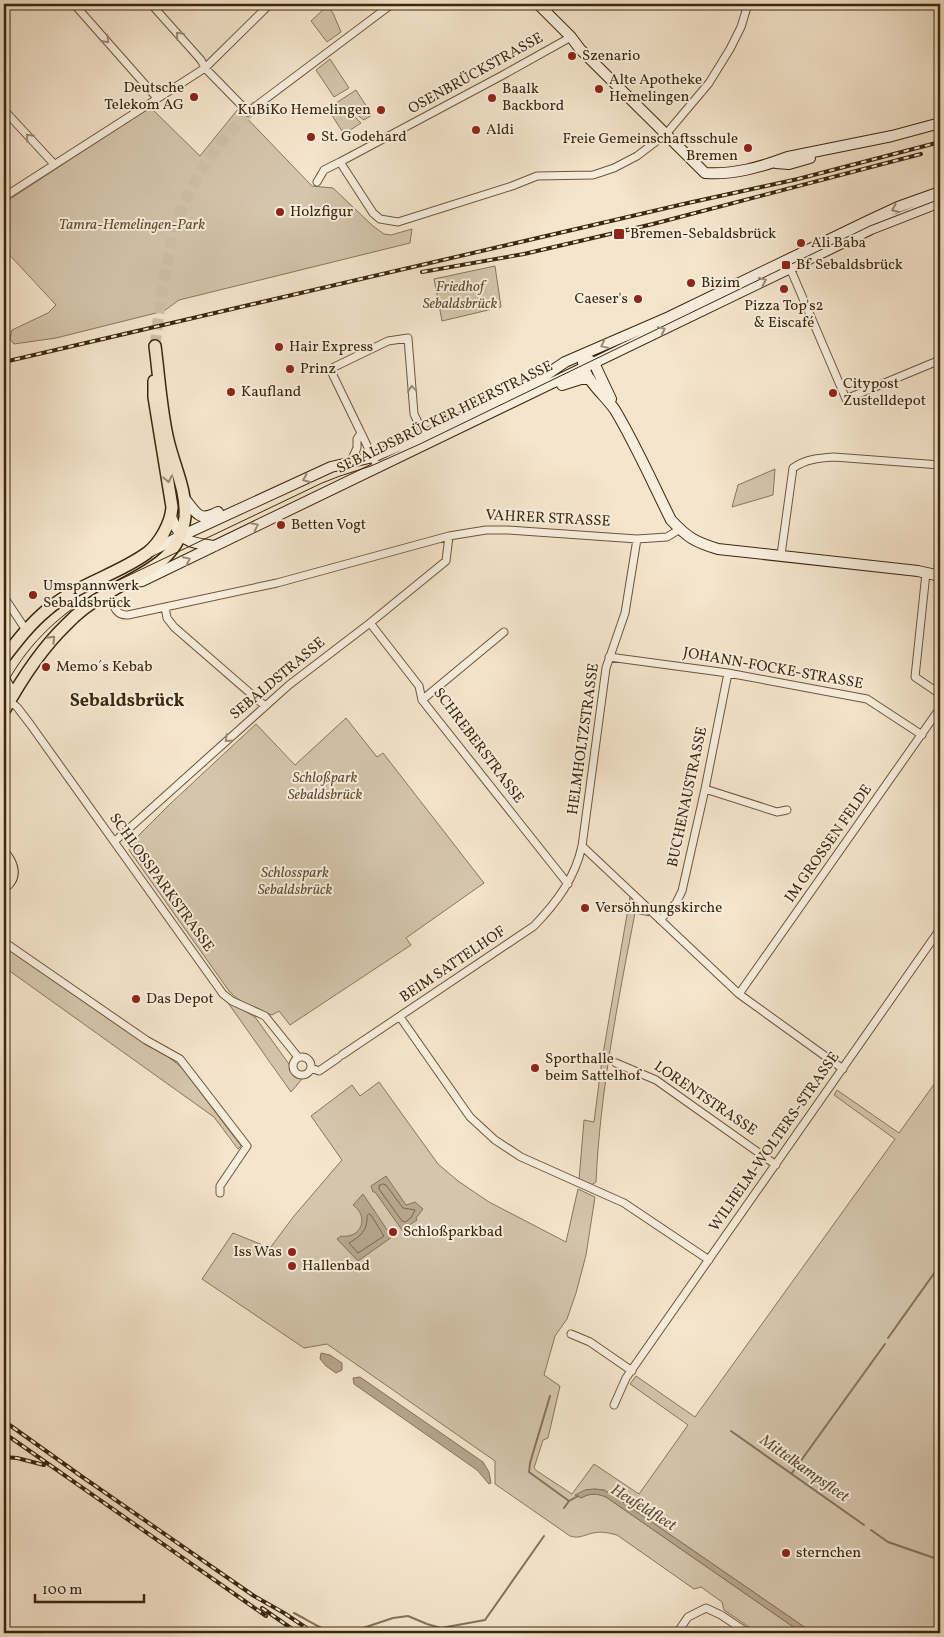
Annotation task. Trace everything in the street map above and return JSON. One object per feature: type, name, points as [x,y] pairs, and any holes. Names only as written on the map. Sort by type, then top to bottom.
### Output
[{"type":"main road","points":[[538,4],[571,37],[580,49],[705,173],[738,172],[772,163],[790,164],[834,148],[892,136],[940,123]]},
{"type":"main road","name":"SEBALDSBRÜCKER HEERSTRASSE","points":[[4,658],[26,630],[48,609],[76,590],[181,536],[331,467],[373,457],[424,435],[518,391],[565,362],[669,316],[855,226],[898,207],[940,192]]},
{"type":"main road","name":"SEBALDSBRÜCKER HEERSTRASSE","points":[[9,702],[45,647],[86,607],[109,592],[126,584],[142,581],[871,229],[940,202]]},
{"type":"main road","points":[[126,584],[161,562],[181,536],[184,519],[185,499],[168,439],[155,346],[154,397],[158,430],[171,492],[172,517],[181,536],[191,542],[215,546]]},
{"type":"main road","points":[[582,355],[594,363],[614,409],[671,520],[697,542],[718,549],[926,572],[940,576]]},
{"type":"main road","points":[[582,355],[584,368],[590,379],[614,409]]},
{"type":"main road","points":[[554,383],[561,385],[581,379],[590,379]]},
{"type":"main road","points":[[185,499],[203,517],[207,517],[245,500],[257,500]]},
{"type":"main road","points":[[148,553],[162,536],[172,517]]},
{"type":"main road","points":[[4,678],[9,702]]},
{"type":"street","points":[[74,4],[157,98]]},
{"type":"street","points":[[151,4],[205,68],[248,112],[392,4]]},
{"type":"street","points":[[4,196],[205,68],[270,4]]},
{"type":"street","points":[[340,162],[373,213],[380,219],[398,222],[538,176],[593,174],[614,168],[637,156],[666,134],[709,83],[741,27],[748,4]]},
{"type":"street","name":"OSENBRÜCKSTRASSE","points":[[317,182],[324,170],[571,37]]},
{"type":"street","points":[[4,110],[54,164]]},
{"type":"street","points":[[790,268],[846,399],[940,360]]},
{"type":"street","points":[[378,468],[330,369],[388,341],[408,338],[414,414],[424,435]]},
{"type":"street","points":[[351,461],[357,448],[357,439],[361,433]]},
{"type":"street","points":[[781,555],[793,468],[802,462],[817,458],[834,457],[940,465]]},
{"type":"street","name":"VAHRER STRASSE","points":[[109,592],[115,609],[123,615],[128,615],[277,583],[467,532],[506,530],[637,539],[667,537],[680,529]]},
{"type":"street","name":"SEBALDSTRASSE","points":[[115,841],[289,685],[370,623],[446,561],[449,536]]},
{"type":"street","name":"HELMHOLTZSTRASSE","points":[[568,884],[578,864],[582,846],[606,668],[624,613],[637,539]]},
{"type":"street","points":[[926,572],[915,677],[940,694]]},
{"type":"street","points":[[4,597],[26,630]]},
{"type":"street","points":[[165,607],[166,618],[174,627],[265,706]]},
{"type":"street","name":"SCHREBERSTRASSE","points":[[370,623],[419,686],[422,700],[568,884]]},
{"type":"street","points":[[422,700],[504,632]]},
{"type":"street","name":"JOHANN-FOCKE-STRASSE","points":[[610,657],[728,673],[867,699],[922,735]]},
{"type":"street","name":"BUCHENAUSTRASSE","points":[[660,920],[676,903],[682,892],[728,673]]},
{"type":"street","name":"SCHLOSSPARKSTRASSE","points":[[9,702],[115,841],[224,994],[232,1002],[265,1016],[298,1057]]},
{"type":"street","name":"IM GROSSEN FELDE","points":[[739,994],[940,708]]},
{"type":"street","points":[[705,789],[777,812],[787,810]]},
{"type":"street","points":[[582,846],[739,994],[843,1069]]},
{"type":"street","name":"BEIM SATTELHOF","points":[[311,1068],[319,1071],[534,926],[550,910],[568,884]]},
{"type":"street","name":"WILHELM-WOLTERS-STRASSE","points":[[614,1406],[623,1383],[940,929]]},
{"type":"street","points":[[4,942],[146,1040],[180,1059],[247,1146],[220,1186],[220,1193]]},
{"type":"street","points":[[400,1016],[470,1117],[495,1140],[521,1157],[624,1203],[710,1260]]},
{"type":"street","points":[[303,1056],[310,1062],[311,1068],[305,1074],[297,1074],[293,1068],[293,1064],[298,1057],[303,1056]]},
{"type":"street","name":"LORENTSTRASSE","points":[[616,1062],[656,1080],[776,1165]]},
{"type":"street","points":[[571,1334],[590,1342],[632,1371]]},
{"type":"street","points":[[676,1633],[688,1617],[706,1608],[721,1615],[748,1633]]},
{"type":"green space","points":[[327,6],[333,13],[341,32],[327,42],[311,21]]},
{"type":"green space","points":[[330,59],[349,88],[334,97],[316,70]]},
{"type":"green space","points":[[356,90],[372,115],[364,120],[351,110],[333,105]]},
{"type":"green space","name":"Tamra-Hemelingen-Park","points":[[150,107],[200,156],[238,109],[312,186],[333,188],[384,234],[391,235],[412,229],[410,243],[179,300],[164,311],[56,338],[14,344],[10,339],[12,330],[48,313],[56,305],[4,249],[4,203]]},
{"type":"green space","points":[[339,109],[351,113],[361,123],[344,134],[329,111]]},
{"type":"green space","name":"Friedhof Sebaldsbrück","points":[[495,266],[501,307],[442,321],[434,279]]},
{"type":"green space","points":[[775,469],[773,495],[732,507],[738,485]]},
{"type":"green space","name":"Schlosspark Sebaldsbrück","points":[[346,718],[377,757],[383,753],[484,883],[406,938],[411,945],[290,1025],[279,1011],[272,1015],[260,1011],[244,1003],[229,991],[129,850],[135,839],[170,804],[256,724],[295,765]]},
{"type":"green space","points":[[630,897],[649,916],[635,913],[616,1013],[601,1114],[596,1182],[591,1185],[579,1180],[584,1120],[594,1122],[602,1060]]},
{"type":"green space","points":[[4,946],[148,1046],[178,1064],[241,1146],[238,1149],[214,1117],[4,967]]},
{"type":"green space","points":[[226,1000],[255,1017],[289,1064],[291,1070],[302,1079],[291,1092]]},
{"type":"green space","points":[[940,1076],[940,1633],[813,1633],[604,1490],[594,1489],[581,1498],[593,1494],[606,1497],[802,1633],[758,1633],[724,1610],[722,1602],[701,1587],[694,1589],[617,1535],[599,1532],[579,1537],[570,1536],[495,1484],[495,1461],[327,1344],[304,1348],[202,1279],[233,1233],[270,1248],[294,1216],[342,1160],[311,1116],[352,1085],[360,1096],[379,1082],[438,1164],[458,1181],[489,1202],[566,1242],[578,1189],[595,1197],[586,1255],[576,1293],[567,1319],[555,1336],[544,1375],[560,1386],[548,1438],[543,1440],[534,1468],[572,1494],[594,1464],[639,1494],[688,1425],[630,1384],[636,1376],[695,1417],[895,1139],[834,1095],[837,1090],[899,1133]]},
{"type":"water","points":[[386,1176],[406,1205],[415,1202],[423,1209],[416,1218],[417,1220],[402,1230],[375,1192],[373,1192],[371,1186]]},
{"type":"water","points":[[363,1194],[392,1237],[358,1261],[337,1239],[341,1236],[354,1234],[361,1226],[361,1215],[353,1205]]},
{"type":"water","points":[[321,1353],[330,1355],[342,1363],[342,1370],[336,1373],[326,1366],[320,1359]]},
{"type":"water","points":[[360,1377],[483,1462],[489,1472],[491,1483],[489,1484],[477,1470],[354,1384],[353,1378]]},
{"type":"water","points":[[585,1490],[604,1490],[614,1496],[813,1633],[802,1633],[606,1497],[593,1494],[581,1498],[575,1495]]},
{"type":"waterway","points":[[888,1338],[940,1265]]},
{"type":"waterway","points":[[792,1473],[885,1344]]},
{"type":"waterway","name":"Heufeldfleet","points":[[550,1396],[529,1472],[569,1501]]},
{"type":"waterway","name":"Mittelkampsfleet","points":[[731,1431],[864,1525]]},
{"type":"waterway","name":"Heufeldfleet","points":[[564,1508],[569,1501],[578,1496]]},
{"type":"waterway","name":"Mittelkampsfleet","points":[[871,1530],[888,1542],[940,1560]]},
{"type":"waterway","points":[[348,1633],[393,1618],[408,1616],[441,1628],[485,1620],[544,1536]]},
{"type":"waterway","points":[[294,1613],[319,1627],[335,1633]]},
{"type":"tunnel","points":[[155,346],[160,303],[171,241],[180,212],[197,178],[218,146],[257,105]]},
{"type":"tram line","points":[[4,689],[26,654],[61,617],[89,597],[119,580],[322,483],[371,466],[420,444],[870,226],[940,199]]},
{"type":"tram line","points":[[4,845],[14,857],[18,870],[16,883],[4,894]]},
{"type":"tram line","points":[[4,883],[10,868],[6,852]]},
{"type":"railway","points":[[4,362],[798,179],[940,142]]},
{"type":"railway","points":[[422,272],[524,254],[653,224],[921,154]]},
{"type":"railway","points":[[4,1421],[254,1596],[314,1633]]},
{"type":"railway","points":[[4,1433],[266,1616]]},
{"type":"railway","points":[[4,1457],[17,1458],[44,1465]]},
{"type":"railway","points":[[262,1608],[298,1633]]},
{"type":"place","name":"Szenario","points":[[572,56]]},
{"type":"place","name":"Alte Apotheke Hemelingen","points":[[599,89]]},
{"type":"place","name":"Deutsche Telekom AG","points":[[194,97]]},
{"type":"place","name":"Baalk Backbord","points":[[492,98]]},
{"type":"place","name":"KuBiKo Hemelingen","points":[[381,110]]},
{"type":"place","name":"Aldi","points":[[476,130]]},
{"type":"place","name":"St. Godehard","points":[[311,137]]},
{"type":"place","name":"Freie Gemeinschaftsschule Bremen","points":[[748,148]]},
{"type":"place","name":"Holzfigur","points":[[280,212]]},
{"type":"place","name":"Bremen-Sebaldsbrück","points":[[619,234]]},
{"type":"place","name":"Ali Baba","points":[[801,243]]},
{"type":"place","name":"Bf Sebaldsbrück","points":[[786,265]]},
{"type":"place","name":"Bizim","points":[[691,283]]},
{"type":"place","name":"Pizza Top's2 & Eiscafé","points":[[784,289]]},
{"type":"place","name":"Caeser's","points":[[638,299]]},
{"type":"place","name":"Hair Express","points":[[279,347]]},
{"type":"place","name":"Prinz","points":[[290,369]]},
{"type":"place","name":"Kaufland","points":[[231,392]]},
{"type":"place","name":"Citypost Zustelldepot","points":[[833,393]]},
{"type":"place","name":"Betten Vogt","points":[[281,525]]},
{"type":"place","name":"Umspannwerk Sebaldsbrück","points":[[33,595]]},
{"type":"place","name":"Memo´s Kebab","points":[[46,667]]},
{"type":"place","name":"Versöhnungskirche","points":[[585,908]]},
{"type":"place","name":"Das Depot","points":[[136,999]]},
{"type":"place","name":"Sporthalle beim Sattelhof","points":[[535,1068]]},
{"type":"place","name":"Schloßparkbad","points":[[393,1232]]},
{"type":"place","name":"Iss Was","points":[[292,1252]]},
{"type":"place","name":"Hallenbad","points":[[292,1266]]},
{"type":"place","name":"sternchen","points":[[786,1553]]},
{"type":"district","name":"Sebaldsbrück","points":[[127,701]]},
{"type":"park label","name":"Schloßpark Sebaldsbrück","points":[[325,786]]}]
